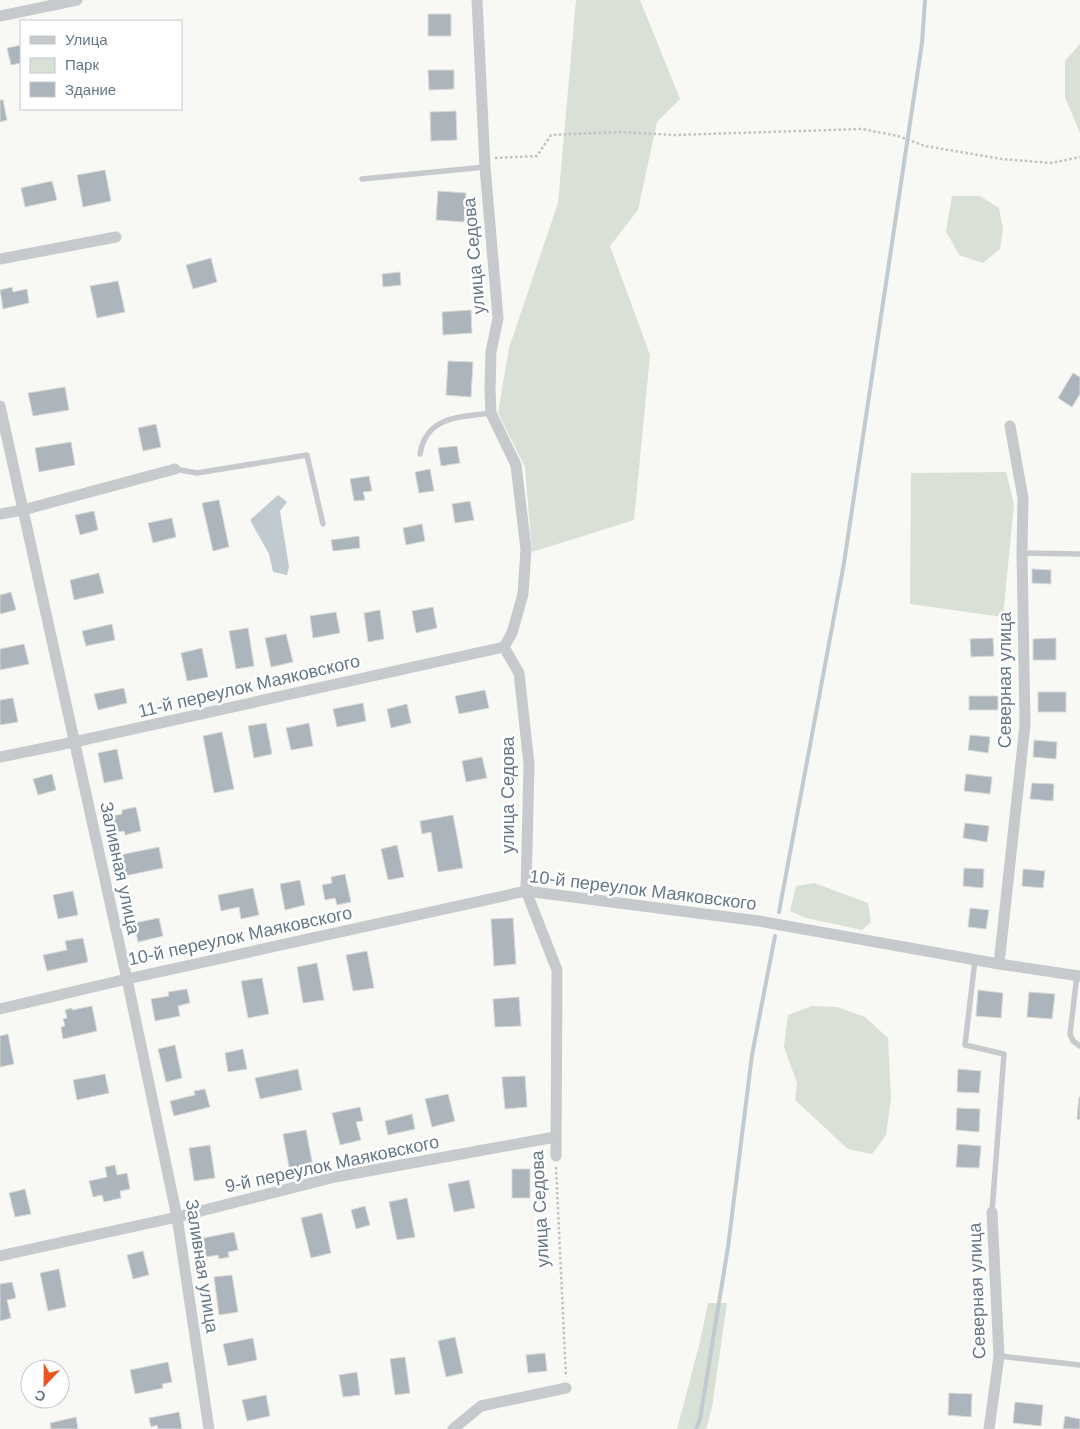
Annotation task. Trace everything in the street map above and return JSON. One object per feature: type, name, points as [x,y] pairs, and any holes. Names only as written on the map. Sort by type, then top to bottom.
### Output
[{"type":"street","points":[[0,16],[77,0]]},
{"type":"street","name":"улица Седова","points":[[477,0],[484,163],[498,318],[490,352],[491,413],[516,465],[526,550],[523,594],[512,633],[504,646],[520,673],[529,764],[526,891],[557,970],[556,1156]]},
{"type":"street","points":[[0,259],[116,236]]},
{"type":"street","name":"Заливная улица","points":[[0,406],[178,1217],[209,1429]]},
{"type":"street","name":"Северная улица","points":[[998,964],[1025,725],[1022,498],[1010,426]]},
{"type":"street","points":[[0,514],[23,510],[175,470]]},
{"type":"street","name":"11-й переулок Маяковского","points":[[0,757],[504,646]]},
{"type":"street","name":"10-й переулок Маяковского","points":[[0,1009],[526,891],[759,921],[998,964],[1078,975]]},
{"type":"street","name":"9-й переулок Маяковского","points":[[0,1256],[178,1217],[335,1177],[555,1137]]},
{"type":"street","name":"Северная улица","points":[[989,1429],[999,1356],[992,1212]]},
{"type":"street","points":[[453,1429],[481,1406],[566,1388]]},
{"type":"lane","points":[[362,179],[484,163]]},
{"type":"lane","points":[[420,454],[422,443],[433,428],[451,418],[491,413]]},
{"type":"lane","points":[[175,470],[198,473],[307,455],[323,524]]},
{"type":"lane","points":[[1022,553],[1080,554]]},
{"type":"lane","points":[[975,960],[965,1044],[1004,1054],[992,1212]]},
{"type":"lane","points":[[1078,975],[1070,1034],[1073,1041],[1080,1046]]},
{"type":"lane","points":[[999,1356],[1080,1365]]},
{"type":"path","points":[[484,163],[537,156],[551,135],[619,132],[676,135],[862,129],[898,136],[925,146],[1012,160],[1050,164],[1080,157]]},
{"type":"path","name":"улица Седова","points":[[556,1156],[566,1388]]},
{"type":"green space","points":[[576,0],[640,0],[680,99],[657,122],[638,210],[610,246],[650,355],[634,520],[532,552],[525,467],[498,413],[509,348],[558,203]]},
{"type":"green space","points":[[1080,44],[1080,133],[1065,97],[1065,61]]},
{"type":"green space","points":[[952,196],[980,196],[999,208],[1003,229],[1000,249],[983,263],[959,255],[946,231]]},
{"type":"green space","points":[[1006,472],[1014,504],[1003,617],[910,604],[911,473]]},
{"type":"green space","points":[[814,883],[868,903],[871,922],[862,930],[806,918],[790,911],[796,886]]},
{"type":"green space","points":[[812,1006],[837,1007],[865,1017],[888,1038],[891,1098],[886,1135],[872,1154],[848,1149],[795,1100],[797,1083],[784,1047],[788,1015]]},
{"type":"green space","points":[[708,1303],[727,1303],[712,1407],[706,1429],[677,1429],[700,1342]]},
{"type":"shaded area","points":[[278,495],[287,502],[280,511],[289,567],[287,575],[273,572],[269,554],[250,520]]},
{"type":"building","points":[[428,14],[451,14],[451,36],[428,36]]},
{"type":"building","points":[[20,45],[20,63],[11,65],[7,48]]},
{"type":"building","points":[[428,70],[454,70],[454,89],[429,90]]},
{"type":"building","points":[[0,100],[3,100],[7,120],[0,122]]},
{"type":"building","points":[[456,111],[457,140],[431,141],[430,112]]},
{"type":"building","points":[[105,170],[111,201],[83,207],[77,175]]},
{"type":"building","points":[[52,181],[57,200],[25,207],[21,188]]},
{"type":"building","points":[[438,191],[466,193],[464,222],[436,220]]},
{"type":"building","points":[[211,258],[217,282],[193,289],[186,265]]},
{"type":"building","points":[[400,272],[401,285],[383,287],[382,274]]},
{"type":"building","points":[[118,281],[125,312],[97,318],[90,286]]},
{"type":"building","points":[[12,287],[13,292],[27,289],[29,303],[3,309],[0,290]]},
{"type":"building","points":[[471,310],[472,333],[443,335],[442,312]]},
{"type":"building","points":[[448,361],[473,362],[471,397],[446,395]]},
{"type":"building","points":[[1073,373],[1080,377],[1080,394],[1072,407],[1058,398]]},
{"type":"building","points":[[65,387],[69,410],[33,416],[28,393]]},
{"type":"building","points":[[156,424],[161,447],[143,451],[138,428]]},
{"type":"building","points":[[71,442],[75,465],[39,472],[35,448]]},
{"type":"building","points":[[457,446],[460,463],[441,466],[438,448]]},
{"type":"building","points":[[430,469],[434,491],[419,493],[415,472]]},
{"type":"building","points":[[369,476],[372,491],[363,492],[365,500],[354,501],[350,479]]},
{"type":"building","points":[[219,500],[229,547],[213,551],[202,503]]},
{"type":"building","points":[[470,501],[474,520],[455,523],[452,504]]},
{"type":"building","points":[[94,511],[98,530],[80,535],[75,515]]},
{"type":"building","points":[[172,518],[176,537],[153,543],[148,523]]},
{"type":"building","points":[[422,524],[425,541],[406,545],[403,528]]},
{"type":"building","points":[[359,536],[360,548],[333,551],[331,540]]},
{"type":"building","points":[[1032,569],[1051,570],[1051,584],[1032,583]]},
{"type":"building","points":[[99,573],[104,593],[74,600],[70,580]]},
{"type":"building","points":[[11,592],[16,610],[0,614],[0,595]]},
{"type":"building","points":[[433,607],[437,628],[416,633],[412,611]]},
{"type":"building","points":[[380,610],[384,639],[368,642],[364,613]]},
{"type":"building","points":[[336,612],[340,633],[313,638],[310,616]]},
{"type":"building","points":[[112,624],[115,640],[86,646],[82,631]]},
{"type":"building","points":[[248,628],[254,666],[236,669],[229,631]]},
{"type":"building","points":[[286,634],[293,662],[271,667],[265,638]]},
{"type":"building","points":[[993,638],[994,656],[971,657],[970,639]]},
{"type":"building","points":[[1056,638],[1056,660],[1033,660],[1033,639]]},
{"type":"building","points":[[24,644],[29,664],[0,670],[0,649]]},
{"type":"building","points":[[202,648],[208,677],[187,681],[181,653]]},
{"type":"building","points":[[124,688],[127,703],[98,710],[94,694]]},
{"type":"building","points":[[485,690],[489,708],[459,714],[455,696]]},
{"type":"building","points":[[1038,692],[1066,692],[1066,712],[1038,712]]},
{"type":"building","points":[[969,696],[998,696],[998,710],[969,710]]},
{"type":"building","points":[[13,698],[18,722],[0,725],[0,700]]},
{"type":"building","points":[[363,703],[366,721],[337,727],[333,709]]},
{"type":"building","points":[[407,704],[411,723],[391,728],[387,709]]},
{"type":"building","points":[[266,723],[272,754],[254,758],[248,726]]},
{"type":"building","points":[[309,723],[313,746],[291,750],[286,728]]},
{"type":"building","points":[[222,732],[234,789],[214,793],[203,736]]},
{"type":"building","points":[[970,735],[990,737],[988,753],[968,750]]},
{"type":"building","points":[[1034,740],[1057,742],[1056,759],[1033,757]]},
{"type":"building","points":[[117,749],[123,779],[104,783],[98,753]]},
{"type":"building","points":[[482,757],[487,778],[466,782],[462,761]]},
{"type":"building","points":[[52,774],[56,790],[38,795],[33,779]]},
{"type":"building","points":[[966,774],[992,777],[990,794],[964,791]]},
{"type":"building","points":[[1032,783],[1054,784],[1053,801],[1030,799]]},
{"type":"building","points":[[136,807],[141,831],[125,835],[124,831],[115,832],[112,816],[122,814],[122,810]]},
{"type":"building","points":[[453,815],[463,868],[438,872],[431,832],[422,834],[420,821]]},
{"type":"building","points":[[965,823],[989,826],[987,842],[963,838]]},
{"type":"building","points":[[397,845],[404,877],[388,880],[381,849]]},
{"type":"building","points":[[159,847],[163,868],[124,876],[120,855]]},
{"type":"building","points":[[964,868],[984,869],[983,888],[963,886]]},
{"type":"building","points":[[1023,869],[1045,871],[1043,888],[1022,886]]},
{"type":"building","points":[[345,874],[351,902],[337,905],[335,898],[325,900],[322,885],[332,883],[331,877]]},
{"type":"building","points":[[300,880],[305,905],[285,910],[280,884]]},
{"type":"building","points":[[253,888],[259,915],[241,919],[239,907],[221,911],[218,895]]},
{"type":"building","points":[[73,891],[78,915],[58,919],[53,895]]},
{"type":"building","points":[[970,908],[989,910],[986,929],[968,927]]},
{"type":"building","points":[[159,918],[163,936],[138,942],[134,923]]},
{"type":"building","points":[[513,918],[516,964],[494,966],[491,919]]},
{"type":"building","points":[[83,938],[88,962],[47,971],[43,955],[67,950],[65,941]]},
{"type":"building","points":[[367,951],[374,988],[353,991],[346,955]]},
{"type":"building","points":[[317,963],[324,1000],[303,1003],[297,967]]},
{"type":"building","points":[[262,978],[269,1014],[248,1018],[241,981]]},
{"type":"building","points":[[187,989],[190,1003],[178,1006],[180,1016],[155,1021],[151,999],[169,996],[168,992]]},
{"type":"building","points":[[978,990],[1003,993],[1001,1018],[976,1016]]},
{"type":"building","points":[[1029,992],[1055,994],[1052,1019],[1027,1017]]},
{"type":"building","points":[[519,997],[521,1026],[495,1027],[493,999]]},
{"type":"building","points":[[92,1006],[97,1031],[63,1039],[61,1027],[65,1026],[63,1019],[67,1018],[65,1010]]},
{"type":"building","points":[[8,1034],[14,1064],[0,1067],[0,1036]]},
{"type":"building","points":[[175,1045],[182,1078],[166,1082],[158,1049]]},
{"type":"building","points":[[243,1049],[247,1069],[228,1072],[225,1053]]},
{"type":"building","points":[[298,1069],[302,1090],[260,1099],[255,1078]]},
{"type":"building","points":[[958,1069],[981,1071],[979,1093],[957,1092]]},
{"type":"building","points":[[105,1074],[109,1093],[77,1100],[73,1080]]},
{"type":"building","points":[[525,1076],[527,1107],[505,1109],[502,1077]]},
{"type":"building","points":[[205,1089],[210,1107],[174,1116],[170,1101],[195,1095],[194,1091]]},
{"type":"building","points":[[448,1094],[455,1121],[432,1127],[425,1099]]},
{"type":"building","points":[[1080,1097],[1080,1120],[1077,1119]]},
{"type":"building","points":[[360,1107],[363,1121],[356,1122],[361,1140],[340,1145],[332,1113]]},
{"type":"building","points":[[957,1108],[980,1109],[979,1132],[956,1130]]},
{"type":"building","points":[[412,1114],[415,1129],[388,1135],[385,1121]]},
{"type":"building","points":[[306,1130],[313,1167],[290,1172],[283,1134]]},
{"type":"building","points":[[958,1144],[981,1146],[979,1168],[956,1167]]},
{"type":"building","points":[[210,1145],[215,1178],[194,1181],[189,1148]]},
{"type":"building","points":[[115,1165],[117,1175],[127,1173],[130,1189],[120,1191],[121,1198],[104,1202],[102,1195],[93,1197],[89,1181],[107,1177],[105,1167]]},
{"type":"building","points":[[512,1169],[530,1169],[530,1198],[512,1198]]},
{"type":"building","points":[[469,1180],[475,1208],[454,1212],[448,1184]]},
{"type":"building","points":[[25,1189],[31,1214],[15,1217],[9,1193]]},
{"type":"building","points":[[407,1198],[415,1237],[397,1240],[389,1202]]},
{"type":"building","points":[[365,1206],[370,1225],[356,1229],[351,1210]]},
{"type":"building","points":[[322,1213],[331,1253],[311,1258],[301,1218]]},
{"type":"building","points":[[234,1232],[238,1250],[228,1252],[229,1257],[219,1259],[218,1255],[206,1257],[203,1238]]},
{"type":"building","points":[[143,1251],[149,1275],[133,1279],[127,1255]]},
{"type":"building","points":[[59,1269],[66,1307],[48,1311],[40,1273]]},
{"type":"building","points":[[232,1275],[238,1312],[219,1315],[214,1277]]},
{"type":"building","points":[[12,1282],[16,1298],[7,1300],[11,1318],[0,1321],[0,1284]]},
{"type":"building","points":[[455,1337],[463,1373],[446,1377],[438,1341]]},
{"type":"building","points":[[253,1338],[257,1360],[228,1366],[223,1344]]},
{"type":"building","points":[[545,1353],[547,1371],[528,1373],[526,1355]]},
{"type":"building","points":[[405,1357],[410,1393],[395,1395],[390,1359]]},
{"type":"building","points":[[168,1362],[172,1382],[162,1384],[163,1388],[135,1394],[130,1370]]},
{"type":"building","points":[[357,1372],[360,1395],[343,1397],[339,1375]]},
{"type":"building","points":[[949,1393],[972,1394],[971,1417],[948,1415]]},
{"type":"building","points":[[266,1395],[270,1416],[247,1421],[242,1400]]},
{"type":"building","points":[[1015,1402],[1043,1405],[1041,1426],[1013,1423]]},
{"type":"building","points":[[179,1412],[182,1429],[158,1429],[157,1425],[151,1427],[149,1418]]},
{"type":"building","points":[[1065,1416],[1080,1419],[1080,1429],[1063,1429]]},
{"type":"building","points":[[76,1417],[78,1429],[51,1429],[50,1423]]},
{"type":"waterway","points":[[779,912],[844,563],[922,43],[925,0]]},
{"type":"waterway","points":[[696,1429],[700,1419],[728,1247],[752,1055],[775,936]]}]
